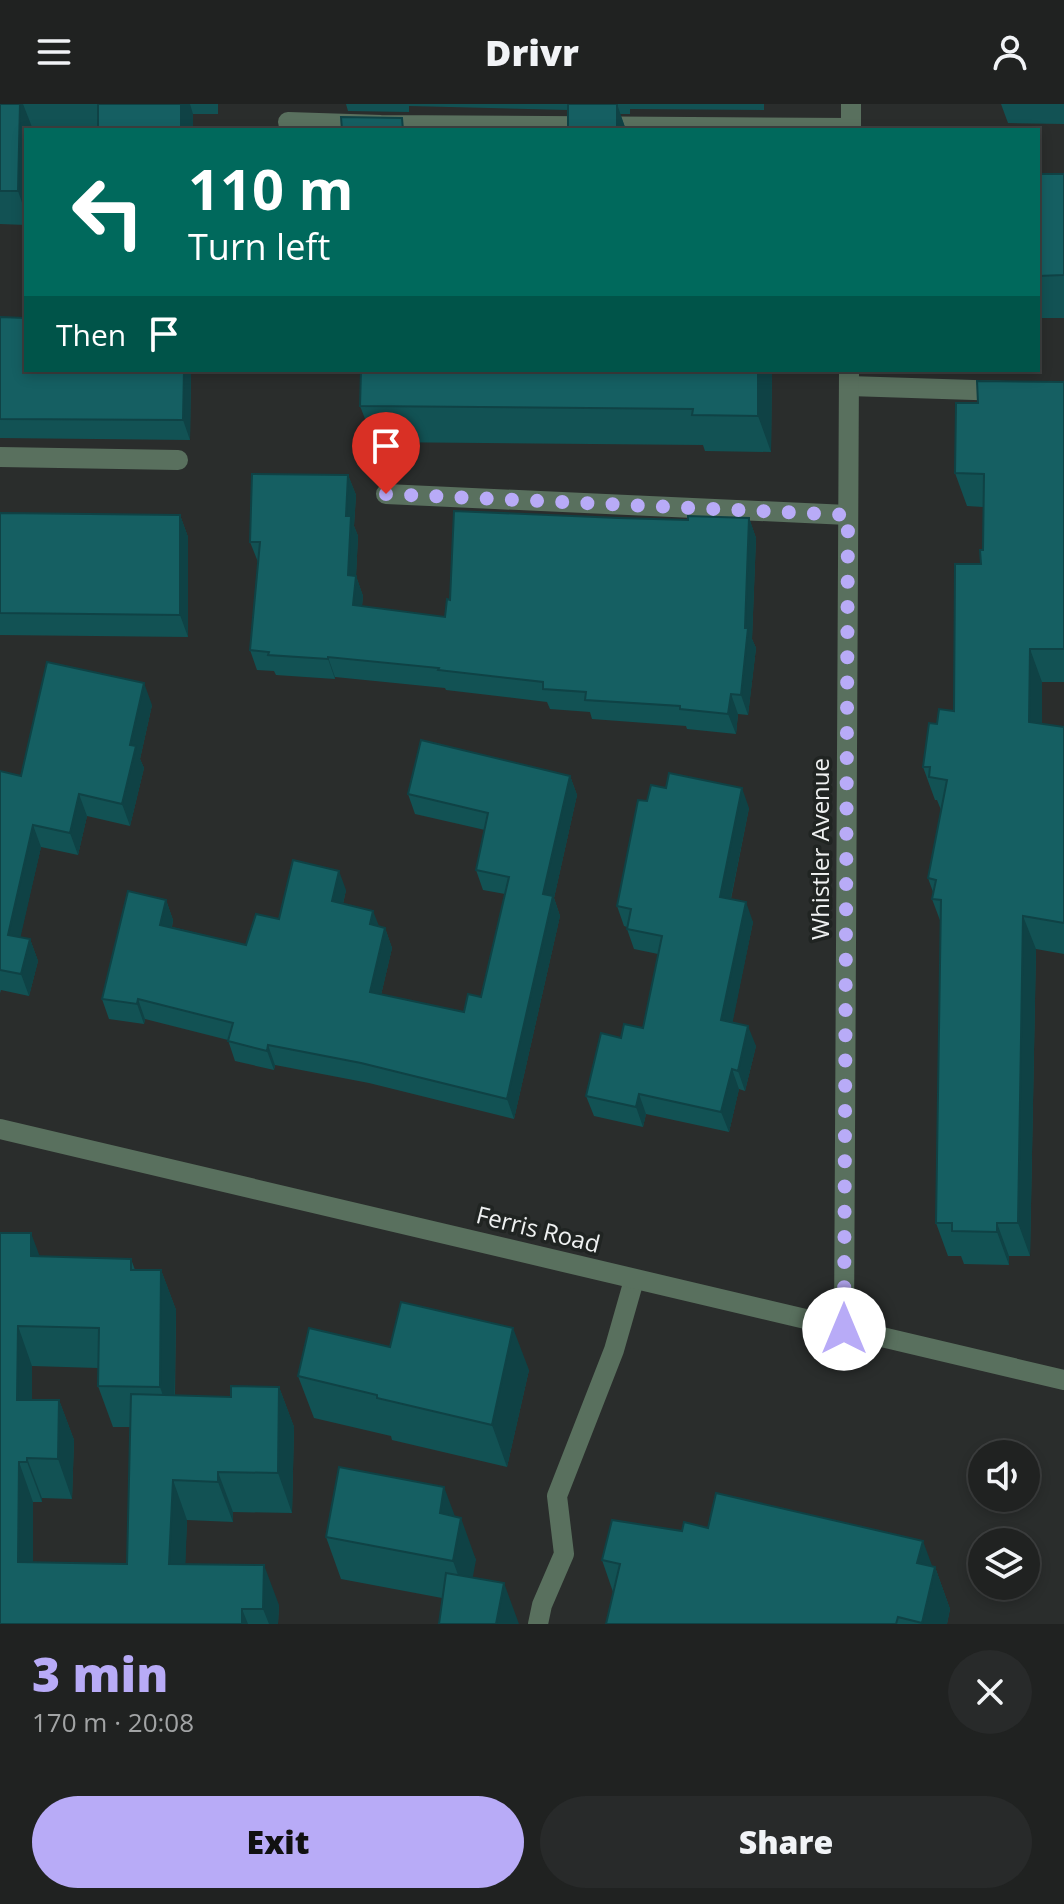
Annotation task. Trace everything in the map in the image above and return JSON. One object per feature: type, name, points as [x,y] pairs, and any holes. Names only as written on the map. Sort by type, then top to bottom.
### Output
[{"type":"street","points":[[851,104],[851,128]]},
{"type":"street","points":[[288,122],[734,128]]},
{"type":"street","points":[[849,378],[1020,391]]},
{"type":"street","name":"Whistler Avenue","points":[[844,1329],[849,378]]},
{"type":"street","points":[[0,457],[178,460]]},
{"type":"street","points":[[386,494],[848,515]]},
{"type":"street","name":"Ferris Road","points":[[0,1129],[1064,1380]]},
{"type":"street","points":[[538,1624],[542,1605],[564,1554],[557,1496],[614,1350],[634,1280]]},
{"type":"building","points":[[0,104],[20,104],[18,191],[0,191]]},
{"type":"building","points":[[98,104],[181,104],[181,128],[98,128]]},
{"type":"building","points":[[568,104],[617,104],[617,128],[568,128]]},
{"type":"building","points":[[341,117],[402,118],[403,128],[342,128]]},
{"type":"building","points":[[1040,174],[1064,174],[1064,275],[1040,276]]},
{"type":"building","points":[[0,317],[24,318],[24,372],[184,372],[183,420],[0,419]]},
{"type":"building","points":[[361,372],[758,372],[758,416],[692,415],[693,409],[360,406]]},
{"type":"building","points":[[977,381],[1064,382],[1064,649],[1030,649],[1029,722],[1064,727],[1064,923],[1023,916],[1018,1223],[997,1223],[997,1232],[952,1231],[952,1223],[936,1223],[941,900],[932,899],[936,880],[928,878],[947,780],[929,777],[930,767],[923,767],[929,723],[937,724],[939,709],[954,711],[955,564],[981,564],[980,550],[983,550],[984,474],[955,473],[956,403],[978,403]]},
{"type":"building","points":[[252,474],[348,475],[346,516],[351,516],[348,575],[356,576],[353,605],[445,617],[447,599],[450,600],[454,511],[688,520],[688,516],[749,518],[745,628],[748,628],[741,695],[731,694],[728,714],[680,709],[680,706],[585,700],[586,692],[543,689],[543,682],[439,668],[328,657],[268,655],[269,652],[250,650],[260,542],[250,542]]},
{"type":"building","points":[[0,513],[180,515],[180,615],[0,613]]},
{"type":"building","points":[[47,662],[144,683],[130,745],[136,746],[122,804],[79,794],[70,833],[33,825],[8,935],[30,939],[21,974],[0,970],[0,771],[21,776]]},
{"type":"building","points":[[421,740],[570,776],[543,894],[553,896],[507,1099],[361,1063],[268,1045],[267,1051],[228,1041],[233,1023],[138,999],[137,1004],[102,999],[128,891],[166,900],[160,925],[246,945],[256,914],[279,919],[293,860],[339,871],[332,901],[373,911],[370,924],[385,928],[370,992],[464,1012],[468,994],[481,997],[509,877],[476,870],[488,813],[408,794]]},
{"type":"building","points":[[669,773],[742,788],[720,897],[746,902],[721,1020],[748,1026],[738,1071],[732,1069],[721,1112],[639,1094],[636,1107],[586,1096],[601,1033],[621,1038],[624,1024],[643,1028],[662,936],[627,929],[631,909],[617,906],[638,800],[647,801],[651,785],[666,788]]},
{"type":"building","points":[[0,1233],[31,1233],[31,1256],[131,1259],[131,1270],[161,1270],[160,1387],[98,1386],[99,1328],[18,1326],[17,1400],[59,1400],[58,1459],[27,1458],[27,1462],[19,1462],[18,1562],[127,1564],[131,1394],[231,1397],[231,1386],[279,1387],[278,1473],[218,1472],[218,1482],[173,1480],[169,1564],[264,1565],[263,1609],[242,1609],[242,1624],[0,1624]]},
{"type":"building","points":[[401,1302],[513,1328],[492,1425],[298,1376],[309,1328],[390,1347]]},
{"type":"building","points":[[339,1467],[444,1487],[440,1513],[461,1518],[453,1561],[326,1537]]},
{"type":"building","points":[[716,1493],[923,1541],[917,1563],[935,1567],[922,1623],[898,1617],[896,1624],[606,1624],[620,1564],[602,1560],[612,1520],[682,1531],[684,1522],[708,1528]]},
{"type":"building","points":[[446,1573],[504,1583],[496,1624],[439,1624]]},
{"type":"route","points":[[386,494],[848,515],[844,1329]]}]
